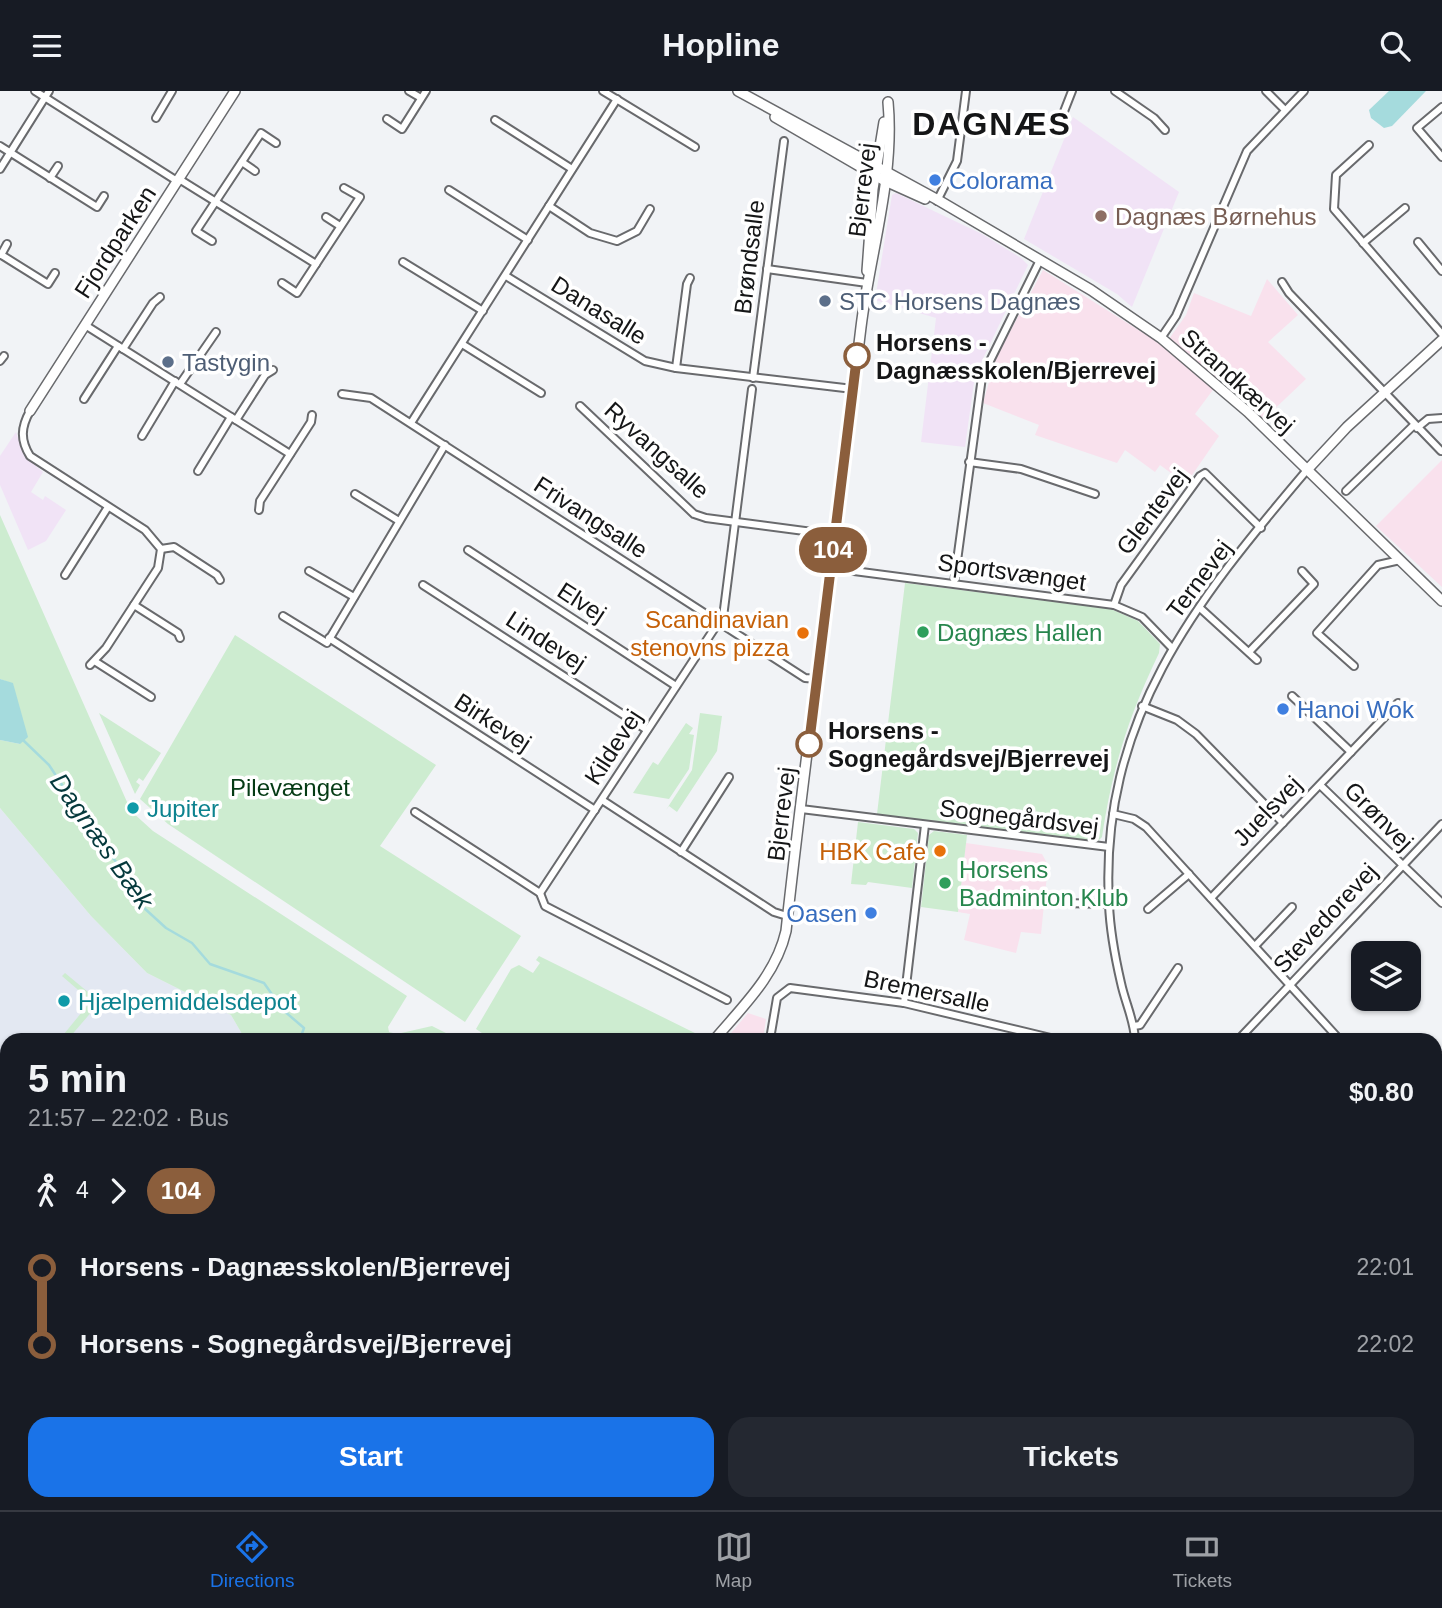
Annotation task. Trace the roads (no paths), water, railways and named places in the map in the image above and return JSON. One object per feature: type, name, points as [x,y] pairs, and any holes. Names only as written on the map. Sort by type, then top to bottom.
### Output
[{"type":"street","name":"Fjordparken","points":[[35,91],[47,94],[178,180],[316,264]]},
{"type":"street","name":"Fjordparken","points":[[30,411],[235,91]]},
{"type":"street","points":[[409,91],[421,99]]},
{"type":"street","points":[[387,119],[402,129],[426,91]]},
{"type":"street","points":[[603,91],[695,147]]},
{"type":"street","name":"Strandkærvej","points":[[738,91],[792,128],[937,201],[1040,260],[1091,290],[1161,338],[1213,380],[1442,601]]},
{"type":"street","name":"Bjerrevej","points":[[720,1033],[770,972],[782,947],[890,121],[890,91]]},
{"type":"street","points":[[937,201],[957,161],[966,91]]},
{"type":"street","points":[[1063,114],[1073,91]]},
{"type":"street","points":[[1115,91],[1154,118],[1165,130]]},
{"type":"street","points":[[1266,91],[1285,110]]},
{"type":"street","points":[[1161,338],[1176,316],[1247,151],[1304,91]]},
{"type":"street","points":[[156,118],[170,92]]},
{"type":"street","points":[[0,169],[47,94]]},
{"type":"street","points":[[411,423],[617,99]]},
{"type":"street","points":[[1442,107],[1418,128],[1442,157]]},
{"type":"street","points":[[495,120],[572,169]]},
{"type":"street","points":[[212,241],[196,231],[261,133],[276,142]]},
{"type":"street","name":"Brøndsalle","points":[[753,378],[784,141]]},
{"type":"street","points":[[1368,145],[1336,175],[1335,209],[1442,334]]},
{"type":"street","name":"Fjordparken","points":[[0,146],[97,207],[104,196]]},
{"type":"street","points":[[242,162],[255,171]]},
{"type":"street","points":[[50,178],[58,166]]},
{"type":"street","points":[[282,283],[297,293],[360,197],[344,188]]},
{"type":"street","points":[[449,190],[528,240]]},
{"type":"street","points":[[549,206],[590,233],[617,241],[637,231],[650,209]]},
{"type":"street","points":[[1363,243],[1405,208]]},
{"type":"street","points":[[326,217],[340,226]]},
{"type":"street","points":[[1418,242],[1442,271]]},
{"type":"street","name":"Fjordparken","points":[[8,244],[0,255],[48,284],[55,273]]},
{"type":"street","points":[[954,583],[982,377],[1040,260]]},
{"type":"street","points":[[403,263],[483,311]]},
{"type":"street","points":[[767,269],[867,283]]},
{"type":"street","name":"Danasalle","points":[[506,275],[645,361],[676,368],[853,389]]},
{"type":"street","name":"Danasalle","points":[[676,368],[690,278]]},
{"type":"street","points":[[1282,282],[1289,293],[1383,395],[1441,451]]},
{"type":"street","points":[[84,399],[120,347],[160,297]]},
{"type":"street","points":[[85,325],[290,454]]},
{"type":"street","points":[[142,436],[177,383],[216,332]]},
{"type":"street","name":"Ternevej","points":[[1135,1033],[1121,984],[1109,904],[1109,847],[1121,771],[1142,706],[1172,647],[1307,470],[1442,340]]},
{"type":"street","points":[[462,344],[541,393]]},
{"type":"street","points":[[198,471],[265,375],[273,370]]},
{"type":"street","points":[[720,624],[752,389]]},
{"type":"street","name":"Frivangsalle","points":[[342,394],[371,398],[720,624],[806,678],[817,679]]},
{"type":"street","name":"Ryvangsalle","points":[[580,406],[694,514],[735,523],[835,535]]},
{"type":"street","points":[[30,411],[22,435],[30,456],[154,537],[161,549],[158,568],[93,663],[151,697]]},
{"type":"street","points":[[259,510],[260,501],[312,415]]},
{"type":"street","points":[[1346,491],[1415,426],[1428,419],[1442,418]]},
{"type":"street","points":[[329,638],[445,445]]},
{"type":"street","points":[[969,463],[1021,469],[1096,494]]},
{"type":"street","name":"Glentevej","points":[[1114,605],[1121,585],[1200,476],[1205,473],[1261,527]]},
{"type":"street","points":[[355,494],[399,521]]},
{"type":"street","points":[[65,575],[108,507]]},
{"type":"street","points":[[161,549],[174,547],[217,575],[220,580]]},
{"type":"street","name":"Elvej","points":[[468,550],[676,686]]},
{"type":"street","points":[[1354,666],[1317,632],[1378,565],[1400,560]]},
{"type":"street","name":"Sportsvænget","points":[[831,568],[1114,605],[1142,617],[1172,647]]},
{"type":"street","points":[[309,571],[354,597]]},
{"type":"street","points":[[1249,652],[1314,584],[1302,571]]},
{"type":"street","name":"Lindevej","points":[[423,585],[647,730]]},
{"type":"street","points":[[134,605],[178,633],[180,638]]},
{"type":"street","points":[[1200,608],[1257,660]]},
{"type":"street","name":"Birkevej","points":[[283,616],[327,643],[329,638],[595,810]]},
{"type":"street","name":"Kildevej","points":[[540,893],[720,624]]},
{"type":"street","points":[[1292,697],[1351,752]]},
{"type":"street","name":"Juelsvej","points":[[1211,898],[1398,703]]},
{"type":"street","points":[[1142,706],[1177,720],[1196,734],[1283,823]]},
{"type":"street","points":[[681,852],[729,777]]},
{"type":"street","name":"Grønvej","points":[[1320,785],[1442,903]]},
{"type":"street","points":[[601,800],[774,912],[787,916]]},
{"type":"street","name":"Sognegårdsvej","points":[[801,809],[1109,847]]},
{"type":"street","points":[[415,812],[540,893],[545,906],[727,1000]]},
{"type":"street","points":[[1113,814],[1134,819],[1146,827],[1334,1033]]},
{"type":"street","name":"Stevedorevej","points":[[1245,1033],[1442,824]]},
{"type":"street","name":"Sognegårdsvej","points":[[904,1003],[925,825]]},
{"type":"street","points":[[1148,909],[1189,874]]},
{"type":"street","points":[[1063,903],[1109,904]]},
{"type":"street","points":[[1255,946],[1292,907]]},
{"type":"street","points":[[1134,1026],[1140,1024],[1178,968]]},
{"type":"street","name":"Bremersalle","points":[[771,1033],[777,998],[790,988],[904,1003],[1030,1033]]},
{"type":"water","points":[[1389,91],[1426,91],[1392,126],[1384,128],[1371,118],[1369,110]]},
{"type":"water","points":[[0,679],[13,683],[28,737],[20,744],[0,740]]},
{"type":"waterway","name":"Dagnæs Bæk","points":[[24,741],[49,765],[101,844],[118,864],[143,907],[166,928],[192,943],[210,964],[264,983],[283,1010],[304,1028],[302,1033]]},
{"type":"place","name":"Colorama","points":[[935,180]]},
{"type":"place","name":"Dagnæs Børnehus","points":[[1101,216]]},
{"type":"place","name":"STC Horsens Dagnæs","points":[[825,301]]},
{"type":"place","name":"Horsens - Dagnæsskolen/Bjerrevej","points":[[857,356]]},
{"type":"place","name":"Tastygin","points":[[168,362]]},
{"type":"place","name":"Dagnæs Hallen","points":[[923,632]]},
{"type":"place","name":"Scandinavian stenovns pizza","points":[[803,633]]},
{"type":"place","name":"Hanoi Wok","points":[[1283,709]]},
{"type":"place","name":"Horsens - Sognegårdsvej/Bjerrevej","points":[[809,744]]},
{"type":"place","name":"Jupiter","points":[[133,808]]},
{"type":"place","name":"HBK Cafe","points":[[940,851]]},
{"type":"place","name":"Horsens Badminton Klub","points":[[945,883]]},
{"type":"place","name":"Oasen","points":[[871,913]]},
{"type":"place","name":"Hjælpemiddelsdepot","points":[[64,1001]]},
{"type":"district","name":"DAGNÆS","points":[[992,124]]},
{"type":"park label","name":"Pilevænget","points":[[290,787]]}]
